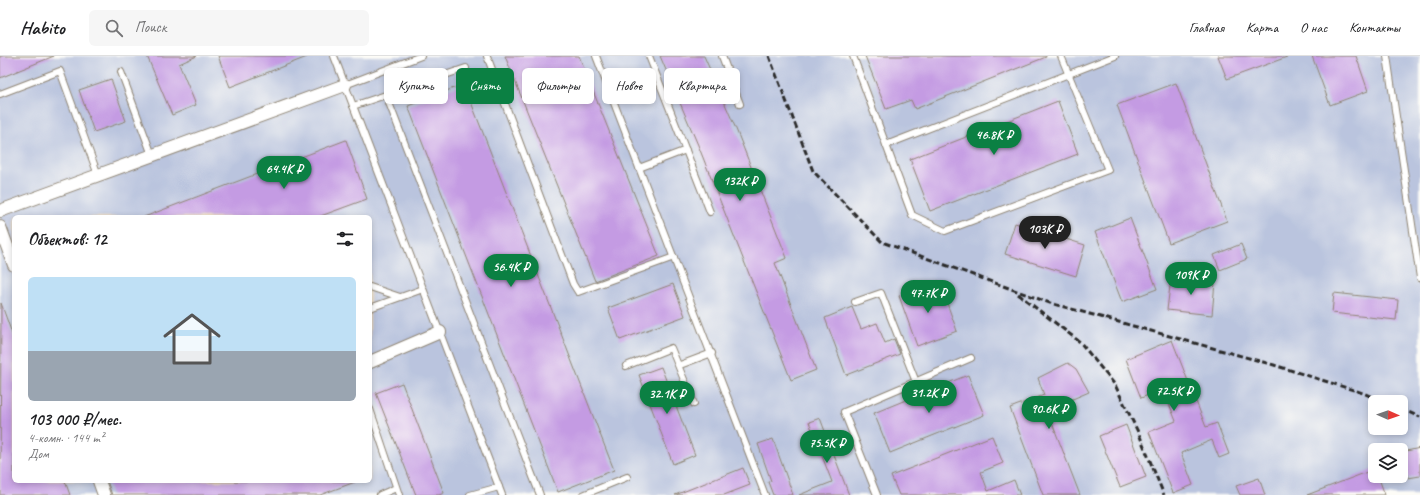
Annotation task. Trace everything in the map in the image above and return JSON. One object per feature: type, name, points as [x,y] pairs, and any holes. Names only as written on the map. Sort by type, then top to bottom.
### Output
[{"type":"street","points":[[0,211],[345,85]]},
{"type":"street","points":[[0,227],[12,260]]},
{"type":"street","points":[[372,361],[440,332]]},
{"type":"street","points":[[100,483],[104,495]]},
{"type":"lane","points":[[334,56],[502,495]]},
{"type":"lane","points":[[345,85],[421,56]]},
{"type":"lane","points":[[486,56],[573,284],[578,292],[674,257]]},
{"type":"lane","points":[[596,56],[712,353],[764,494],[757,495]]},
{"type":"lane","points":[[649,56],[710,212]]},
{"type":"lane","points":[[722,56],[726,68]]},
{"type":"lane","points":[[853,56],[912,215],[946,231],[1108,170],[1062,56]]},
{"type":"lane","points":[[886,145],[1115,56]]},
{"type":"lane","points":[[1387,56],[1420,278]]},
{"type":"lane","points":[[0,94],[60,71],[98,175]]},
{"type":"lane","points":[[121,72],[152,155]]},
{"type":"lane","points":[[353,106],[384,95]]},
{"type":"lane","points":[[390,104],[540,495]]},
{"type":"lane","points":[[640,168],[686,150]]},
{"type":"lane","points":[[372,288],[400,297]]},
{"type":"lane","points":[[372,307],[423,289]]},
{"type":"lane","points":[[855,302],[881,293],[916,382]]},
{"type":"lane","points":[[626,366],[671,348],[680,365],[694,404]]},
{"type":"lane","points":[[680,365],[712,353]]},
{"type":"lane","points":[[877,495],[844,412],[971,358]]},
{"type":"lane","points":[[372,415],[399,495]]},
{"type":"lane","points":[[583,495],[628,477]]},
{"type":"lane","points":[[470,495],[499,487]]},
{"type":"lane","points":[[380,495],[396,488]]},
{"type":"shaded area","points":[[0,56],[1420,56],[1420,495],[0,495]]},
{"type":"building","points":[[0,56],[54,56],[0,78]]},
{"type":"building","points":[[147,56],[197,56],[179,64],[196,105],[172,115]]},
{"type":"building","points":[[218,56],[306,56],[307,57],[230,87]]},
{"type":"building","points":[[505,56],[579,56],[584,68],[522,68],[522,98],[514,78],[514,68],[510,68]]},
{"type":"building","points":[[660,56],[704,56],[709,68],[665,68]]},
{"type":"building","points":[[865,56],[1046,57],[915,109],[911,100],[886,109]]},
{"type":"building","points":[[1218,56],[1287,56],[1287,57],[1227,79]]},
{"type":"building","points":[[1312,56],[1356,56],[1368,91],[1330,105]]},
{"type":"building","points":[[111,79],[126,121],[94,132],[79,90]]},
{"type":"building","points":[[1176,83],[1227,221],[1169,243],[1117,105]]},
{"type":"building","points":[[456,87],[456,104],[472,104],[614,470],[558,492],[408,106],[413,104],[448,104],[448,90]]},
{"type":"building","points":[[594,94],[659,256],[595,281],[524,104],[594,104]]},
{"type":"building","points":[[1058,101],[1078,154],[930,211],[910,159]]},
{"type":"building","points":[[680,104],[725,104],[787,258],[775,263],[816,370],[791,380]]},
{"type":"building","points":[[346,140],[367,199],[323,215],[149,215]]},
{"type":"building","points":[[1130,218],[1157,289],[1122,302],[1095,232]]},
{"type":"building","points":[[1015,223],[1085,245],[1076,276],[1005,254]]},
{"type":"building","points":[[1241,244],[1247,259],[1220,270],[1214,255]]},
{"type":"building","points":[[1171,278],[1215,282],[1212,315],[1167,310]]},
{"type":"building","points":[[939,281],[957,331],[917,346],[899,296]]},
{"type":"building","points":[[673,284],[685,316],[620,340],[608,308]]},
{"type":"building","points":[[1334,293],[1398,300],[1396,320],[1332,313]]},
{"type":"building","points":[[1,303],[12,333],[12,483],[66,483],[70,495],[0,495]]},
{"type":"building","points":[[852,307],[861,329],[877,323],[885,343],[894,339],[900,354],[846,375],[825,318]]},
{"type":"building","points":[[1172,340],[1206,427],[1217,423],[1229,454],[1219,458],[1212,440],[1181,453],[1193,485],[1173,493],[1149,432],[1176,421],[1163,389],[1141,398],[1126,359]]},
{"type":"building","points":[[1068,363],[1076,369],[1089,392],[1047,410],[1080,495],[1043,495],[1010,408],[1044,395],[1038,378]]},
{"type":"building","points":[[661,367],[695,455],[673,464],[639,375]]},
{"type":"building","points":[[968,375],[984,415],[890,453],[874,413],[918,395],[919,398],[934,392],[933,389]]},
{"type":"building","points":[[402,383],[444,493],[439,495],[416,495],[376,393]]},
{"type":"building","points":[[820,418],[849,495],[799,495],[832,482],[809,422]]},
{"type":"building","points":[[1126,425],[1146,477],[1120,487],[1099,436]]},
{"type":"building","points":[[992,436],[1003,463],[981,472],[988,491],[1014,480],[1020,495],[899,495],[891,476]]},
{"type":"building","points":[[773,439],[793,495],[773,495],[768,482],[771,481],[758,444]]},
{"type":"building","points":[[1420,448],[1420,476],[1408,478],[1408,451]]},
{"type":"building","points":[[743,468],[750,485],[724,495],[675,495]]},
{"type":"building","points":[[1368,472],[1368,483],[1381,483],[1385,495],[1307,495]]},
{"type":"building","points":[[1259,478],[1265,495],[1240,495],[1236,486]]},
{"type":"building","points":[[108,483],[352,483],[320,495],[112,495]]},
{"type":"railway","points":[[769,56],[813,171],[882,242],[1050,303],[1274,365],[1368,395]]},
{"type":"railway","points":[[1018,294],[1080,342],[1115,385],[1139,434],[1164,495]]},
{"type":"railway","points":[[1408,412],[1420,417]]}]
